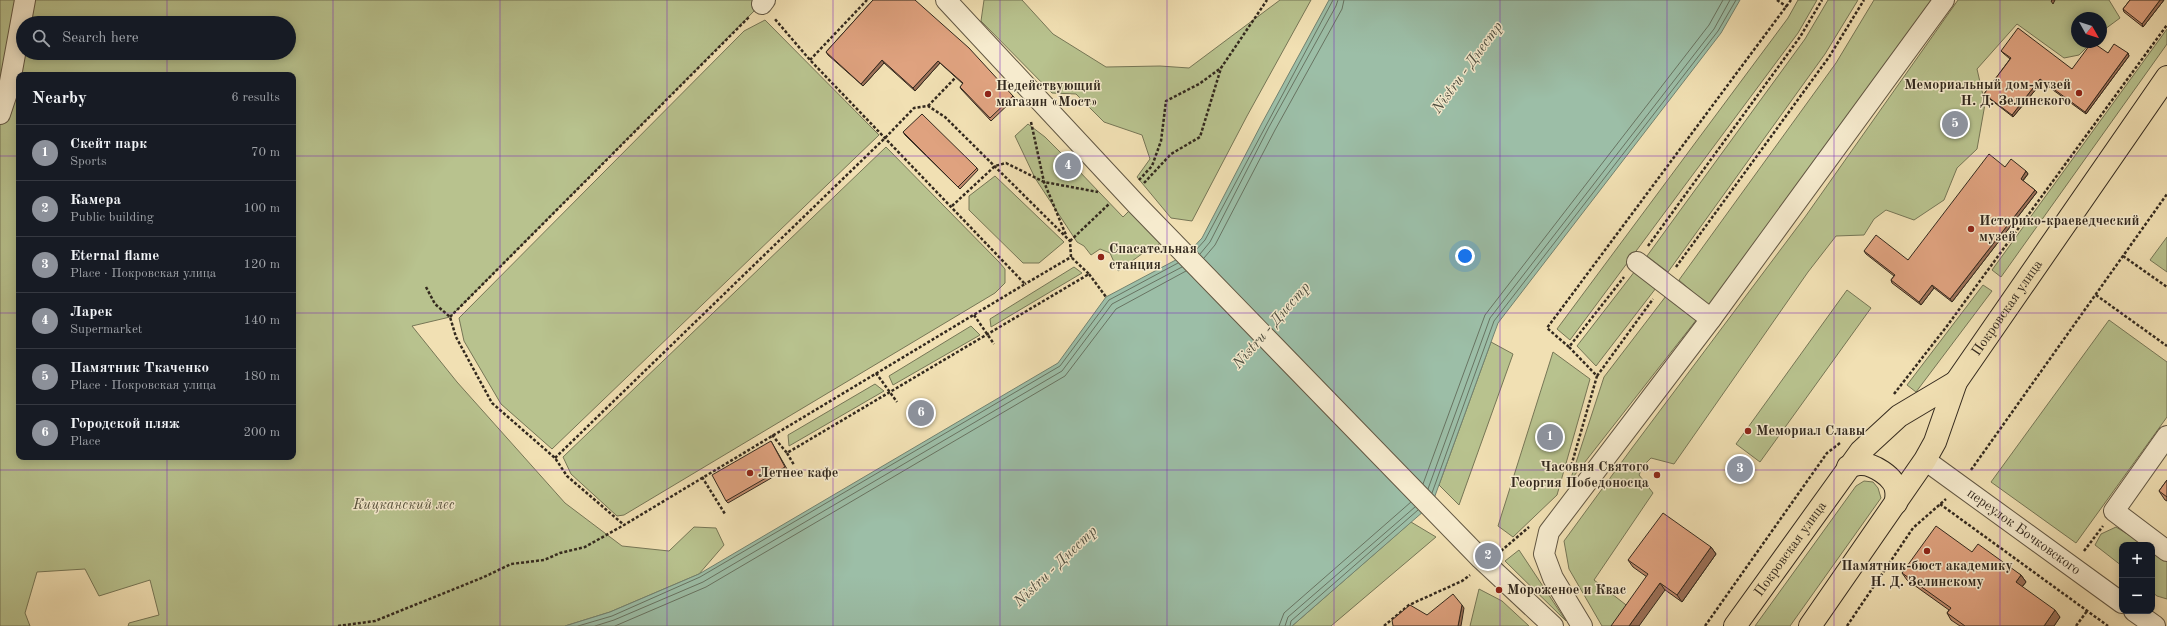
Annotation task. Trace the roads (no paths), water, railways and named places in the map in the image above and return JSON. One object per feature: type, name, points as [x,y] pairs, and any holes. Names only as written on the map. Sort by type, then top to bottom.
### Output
[{"type":"main road","name":"Покровская улица","points":[[1810,626],[1925,460],[1935,442],[1956,382],[2167,77]]},
{"type":"main road","name":"Покровская улица","points":[[1735,626],[1848,467],[1874,437],[1899,416],[1956,382]]},
{"type":"main road","points":[[1848,467],[1859,464],[1870,465],[1887,476],[1894,483],[1896,490],[1896,503]]},
{"type":"street","points":[[22,16],[25,0]]},
{"type":"street","points":[[946,0],[1133,201],[1481,559],[1553,626]]},
{"type":"street","points":[[1582,626],[1553,578],[1544,554],[1549,532],[1711,319],[1944,0]]},
{"type":"street","points":[[0,114],[9,87],[16,49]]},
{"type":"street","points":[[1636,262],[1711,319]]},
{"type":"street","points":[[2167,436],[2114,511],[2167,551]]},
{"type":"street","name":"переулок Бочковского","points":[[1925,460],[2119,600]]},
{"type":"street","points":[[2138,614],[2155,626]]},
{"type":"water","name":"Nistru - Днестр","points":[[1329,0],[1740,0],[1721,33],[1498,323],[1432,504],[1292,626],[565,626],[610,612],[699,574],[1058,363],[1106,297],[1187,254],[1202,238],[1262,123]]},
{"type":"place","name":"Мемориальный дом-музей Н. Д. Зелинского","points":[[2079,93]]},
{"type":"place","name":"Недействующий магазин «Мост»","points":[[988,94]]},
{"type":"place","name":"Памятник Ткаченко","points":[[1955,124]]},
{"type":"place","name":"Ларек","points":[[1068,166]]},
{"type":"place","name":"Историко-краеведческий музей","points":[[1971,229]]},
{"type":"place","name":"Спасательная станция","points":[[1101,257]]},
{"type":"place","name":"Городской пляж","points":[[921,413]]},
{"type":"place","name":"Мемориал Славы","points":[[1748,431]]},
{"type":"place","name":"Скейт парк","points":[[1550,437]]},
{"type":"place","name":"Eternal flame","points":[[1740,469]]},
{"type":"place","name":"Летнее кафе","points":[[750,473]]},
{"type":"place","name":"Часовня Святого Георгия Победоносца","points":[[1657,475]]},
{"type":"place","name":"Памятник-бюст академику Н. Д. Зелинскому","points":[[1927,551]]},
{"type":"place","name":"Камера","points":[[1488,556]]},
{"type":"place","name":"Мороженое и Квас","points":[[1499,590]]},
{"type":"park label","name":"Кицканский лес","points":[[404,505]]}]
